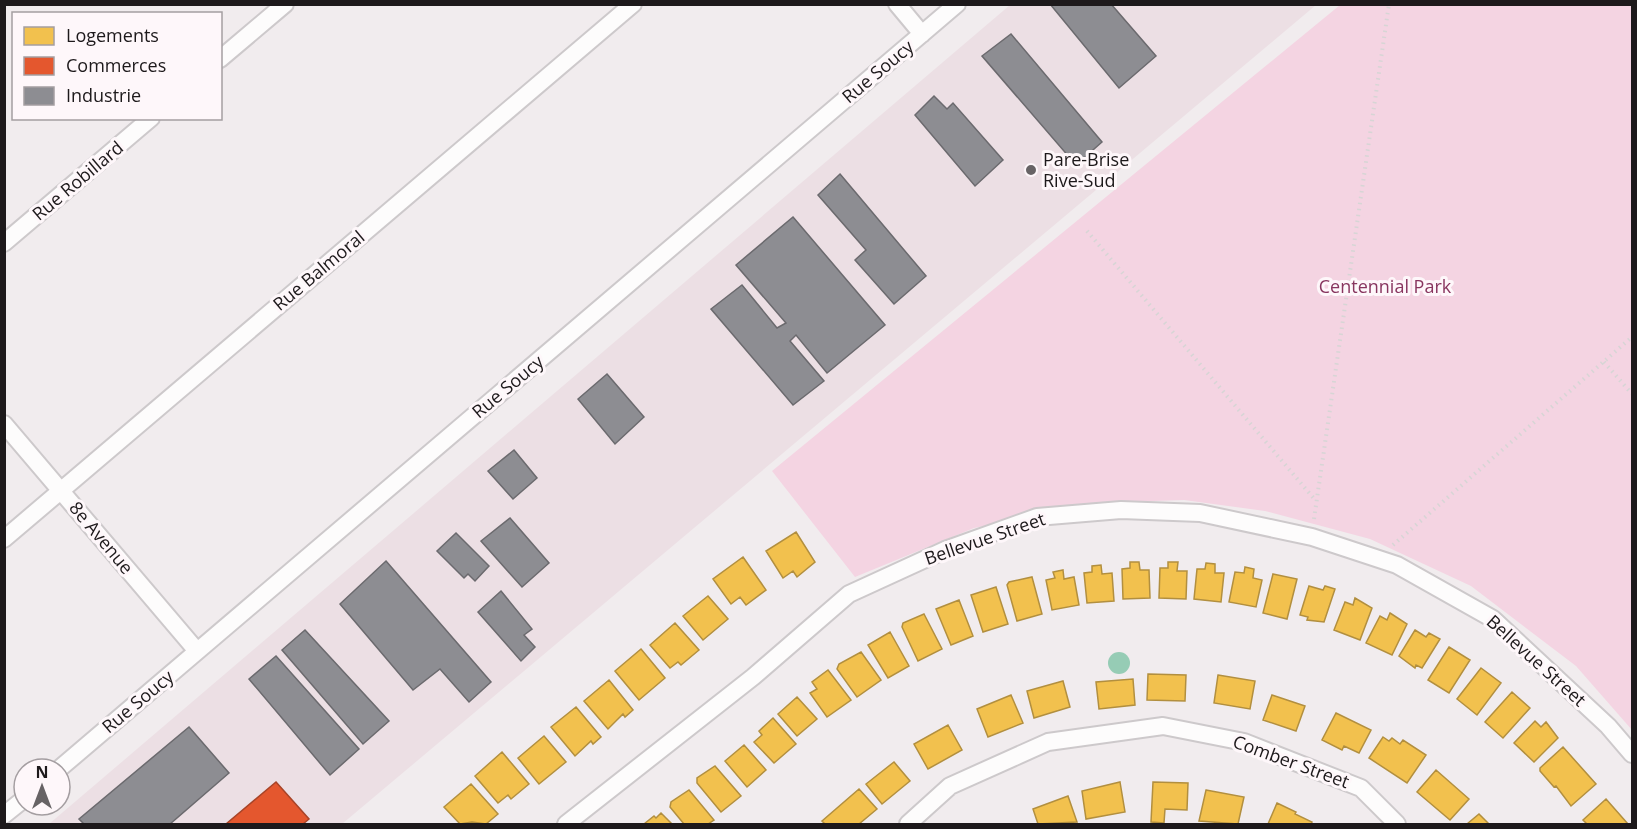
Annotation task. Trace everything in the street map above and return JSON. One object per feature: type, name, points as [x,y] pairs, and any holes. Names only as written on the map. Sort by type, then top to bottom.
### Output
[{"type":"street","points":[[222,57],[285,4]]},
{"type":"street","name":"Rue Balmoral","points":[[4,538],[633,4]]},
{"type":"street","points":[[897,4],[922,34]]},
{"type":"street","name":"Rue Soucy","points":[[72,758],[957,4]]},
{"type":"street","name":"Rue Robillard","points":[[4,243],[149,120]]},
{"type":"street","name":"8e Avenue","points":[[4,424],[197,651]]},
{"type":"street","name":"Bellevue Street","points":[[566,825],[753,677],[849,594],[945,550],[1037,517],[1121,510],[1200,513],[1312,537],[1397,565],[1493,619],[1608,726],[1632,754]]},
{"type":"street","name":"Comber Street","points":[[908,825],[950,786],[1048,742],[1163,726],[1244,742],[1361,788],[1397,825]]},
{"type":"path","points":[[1312,537],[1389,4]]},
{"type":"path","points":[[1087,231],[1317,502]]},
{"type":"path","points":[[1378,559],[1632,337]]},
{"type":"path","points":[[1604,362],[1632,394]]},
{"type":"shaded area","points":[[1010,5],[1316,5],[342,824],[49,824],[57,817],[72,817],[72,804]]},
{"type":"shaded area","points":[[1119,652],[1127,655],[1130,663],[1127,671],[1119,674],[1111,671],[1108,663],[1111,655]]},
{"type":"green space","name":"Centennial Park","points":[[1340,5],[1632,5],[1632,730],[1576,666],[1471,586],[1370,539],[1265,511],[1184,500],[1095,503],[974,528],[855,577],[772,471]]},
{"type":"building: Logements","points":[[796,532],[815,562],[797,577],[793,571],[783,578],[766,551]]},
{"type":"building: Logements","points":[[743,557],[766,590],[746,605],[740,597],[731,604],[713,579]]},
{"type":"building: Logements","points":[[1130,562],[1139,562],[1140,570],[1149,570],[1150,598],[1123,599],[1122,569],[1130,568]]},
{"type":"building: Logements","points":[[1168,562],[1178,562],[1177,571],[1187,571],[1186,599],[1159,598],[1160,568],[1168,568]]},
{"type":"building: Logements","points":[[1206,563],[1215,564],[1215,573],[1224,573],[1221,602],[1194,599],[1197,569],[1205,569]]},
{"type":"building: Logements","points":[[1101,565],[1102,574],[1112,573],[1114,601],[1087,603],[1084,573],[1092,572],[1092,566]]},
{"type":"building: Logements","points":[[1245,567],[1254,569],[1253,578],[1262,580],[1256,607],[1229,602],[1235,572],[1244,573]]},
{"type":"building: Logements","points":[[1063,570],[1064,579],[1074,577],[1079,605],[1052,610],[1046,580],[1055,578],[1053,572]]},
{"type":"building: Logements","points":[[1273,574],[1297,579],[1287,619],[1263,613]]},
{"type":"building: Logements","points":[[1032,577],[1042,614],[1017,621],[1007,585],[1009,582]]},
{"type":"building: Logements","points":[[1309,586],[1323,590],[1325,586],[1335,589],[1324,622],[1307,620],[1308,617],[1300,615]]},
{"type":"building: Logements","points":[[996,587],[1008,624],[983,632],[971,595]]},
{"type":"building: Logements","points":[[708,596],[728,619],[703,640],[683,616]]},
{"type":"building: Logements","points":[[1355,598],[1372,608],[1360,640],[1334,630],[1345,602],[1353,605]]},
{"type":"building: Logements","points":[[959,600],[973,636],[951,645],[936,609]]},
{"type":"building: Logements","points":[[1390,613],[1407,624],[1392,655],[1366,643],[1380,616],[1387,620]]},
{"type":"building: Logements","points":[[924,614],[942,649],[918,661],[902,627],[903,623]]},
{"type":"building: Logements","points":[[675,623],[699,650],[681,665],[678,662],[670,668],[650,645]]},
{"type":"building: Logements","points":[[1415,630],[1426,637],[1429,633],[1440,639],[1422,668],[1416,665],[1415,668],[1399,656]]},
{"type":"building: Logements","points":[[890,632],[909,666],[888,678],[868,645]]},
{"type":"building: Logements","points":[[1449,647],[1470,660],[1449,693],[1428,680]]},
{"type":"building: Logements","points":[[641,649],[665,678],[639,700],[615,671]]},
{"type":"building: Logements","points":[[861,652],[881,680],[857,697],[837,669],[839,664]]},
{"type":"building: Logements","points":[[1481,668],[1501,683],[1477,715],[1457,699]]},
{"type":"building: Logements","points":[[828,670],[851,700],[827,717],[810,693],[817,689],[812,682]]},
{"type":"building: Logements","points":[[1148,674],[1186,675],[1185,701],[1147,700]]},
{"type":"building: Logements","points":[[1218,675],[1255,681],[1250,709],[1214,703]]},
{"type":"building: Logements","points":[[1133,679],[1135,705],[1099,709],[1096,682]]},
{"type":"building: Logements","points":[[609,680],[633,710],[625,717],[623,714],[608,729],[584,701]]},
{"type":"building: Logements","points":[[1063,681],[1070,707],[1034,718],[1027,691]]},
{"type":"building: Logements","points":[[1512,692],[1530,708],[1503,738],[1485,722]]},
{"type":"building: Logements","points":[[1011,695],[1023,723],[988,737],[977,709]]},
{"type":"building: Logements","points":[[1272,695],[1305,706],[1296,731],[1263,720]]},
{"type":"building: Logements","points":[[797,697],[817,719],[797,736],[778,714]]},
{"type":"building: Logements","points":[[576,707],[601,737],[593,744],[591,741],[575,756],[551,727]]},
{"type":"building: Logements","points":[[1336,713],[1371,730],[1359,753],[1344,746],[1342,750],[1322,740]]},
{"type":"building: Logements","points":[[773,718],[796,744],[774,763],[754,742],[762,735],[759,731]]},
{"type":"building: Logements","points":[[1535,721],[1541,727],[1546,722],[1558,738],[1534,762],[1514,743]]},
{"type":"building: Logements","points":[[948,725],[962,750],[928,769],[914,744]]},
{"type":"building: Logements","points":[[544,736],[566,762],[539,784],[518,758]]},
{"type":"building: Logements","points":[[1383,737],[1389,741],[1392,738],[1400,744],[1403,740],[1426,755],[1407,783],[1369,758]]},
{"type":"building: Logements","points":[[744,745],[766,770],[747,787],[725,761]]},
{"type":"building: Logements","points":[[1563,747],[1596,784],[1571,806],[1556,786],[1554,787],[1540,771],[1540,768]]},
{"type":"building: Logements","points":[[502,752],[529,784],[511,799],[508,795],[498,803],[475,776]]},
{"type":"building: Logements","points":[[894,762],[910,781],[882,804],[866,784]]},
{"type":"building: Logements","points":[[715,766],[741,796],[721,812],[697,783],[697,778]]},
{"type":"building: Logements","points":[[1436,770],[1469,799],[1450,820],[1417,792]]},
{"type":"building: Logements","points":[[1120,782],[1125,812],[1086,819],[1082,791]]},
{"type":"building: Logements","points":[[1153,782],[1188,783],[1187,810],[1165,809],[1164,823],[1151,822]]},
{"type":"building: Logements","points":[[471,784],[498,814],[486,824],[472,822],[460,824],[444,807]]},
{"type":"building: Logements","points":[[859,789],[877,809],[859,824],[825,824],[822,821]]},
{"type":"building: Logements","points":[[689,790],[714,820],[708,824],[684,824],[670,807],[671,802]]},
{"type":"building: Logements","points":[[1206,790],[1244,797],[1238,824],[1199,821]]},
{"type":"building: Logements","points":[[1068,796],[1077,822],[1038,824],[1033,809]]},
{"type":"building: Logements","points":[[1606,799],[1628,824],[1587,824],[1583,820]]},
{"type":"building: Logements","points":[[1277,803],[1296,812],[1295,814],[1312,822],[1311,824],[1268,824]]},
{"type":"building: Logements","points":[[661,813],[672,824],[644,824],[654,816],[656,818]]},
{"type":"building: Logements","points":[[1479,814],[1489,824],[1467,824]]},
{"type":"building: Commerces","points":[[276,782],[309,819],[303,824],[226,824]]},
{"type":"building: Industrie","points":[[1050,4],[1111,4],[1156,56],[1119,88]]},
{"type":"building: Industrie","points":[[1011,34],[1102,142],[1076,165],[982,56]]},
{"type":"building: Industrie","points":[[934,96],[947,109],[953,103],[1003,160],[975,186],[915,115]]},
{"type":"building: Industrie","points":[[840,174],[926,276],[894,304],[855,260],[866,250],[818,195]]},
{"type":"building: Industrie","points":[[793,217],[885,325],[827,373],[796,335],[790,341],[824,381],[793,405],[711,309],[742,285],[777,328],[786,323],[736,265]]},
{"type":"building: Industrie","points":[[607,374],[644,417],[615,444],[578,399]]},
{"type":"building: Industrie","points":[[514,450],[537,478],[513,499],[488,471]]},
{"type":"building: Industrie","points":[[510,518],[549,563],[522,587],[481,541]]},
{"type":"building: Industrie","points":[[456,533],[489,566],[475,581],[468,574],[464,578],[437,551]]},
{"type":"building: Industrie","points":[[386,561],[491,682],[469,702],[440,669],[413,690],[340,604]]},
{"type":"building: Industrie","points":[[501,591],[532,629],[524,635],[535,647],[521,661],[478,612]]},
{"type":"building: Industrie","points":[[305,630],[389,721],[363,744],[282,650]]},
{"type":"building: Industrie","points":[[276,656],[359,749],[330,775],[249,679]]},
{"type":"building: Industrie","points":[[189,727],[229,773],[170,824],[84,824],[79,819]]},
{"type":"place","name":"Pare-Brise Rive-Sud","points":[[1031,170]]}]
